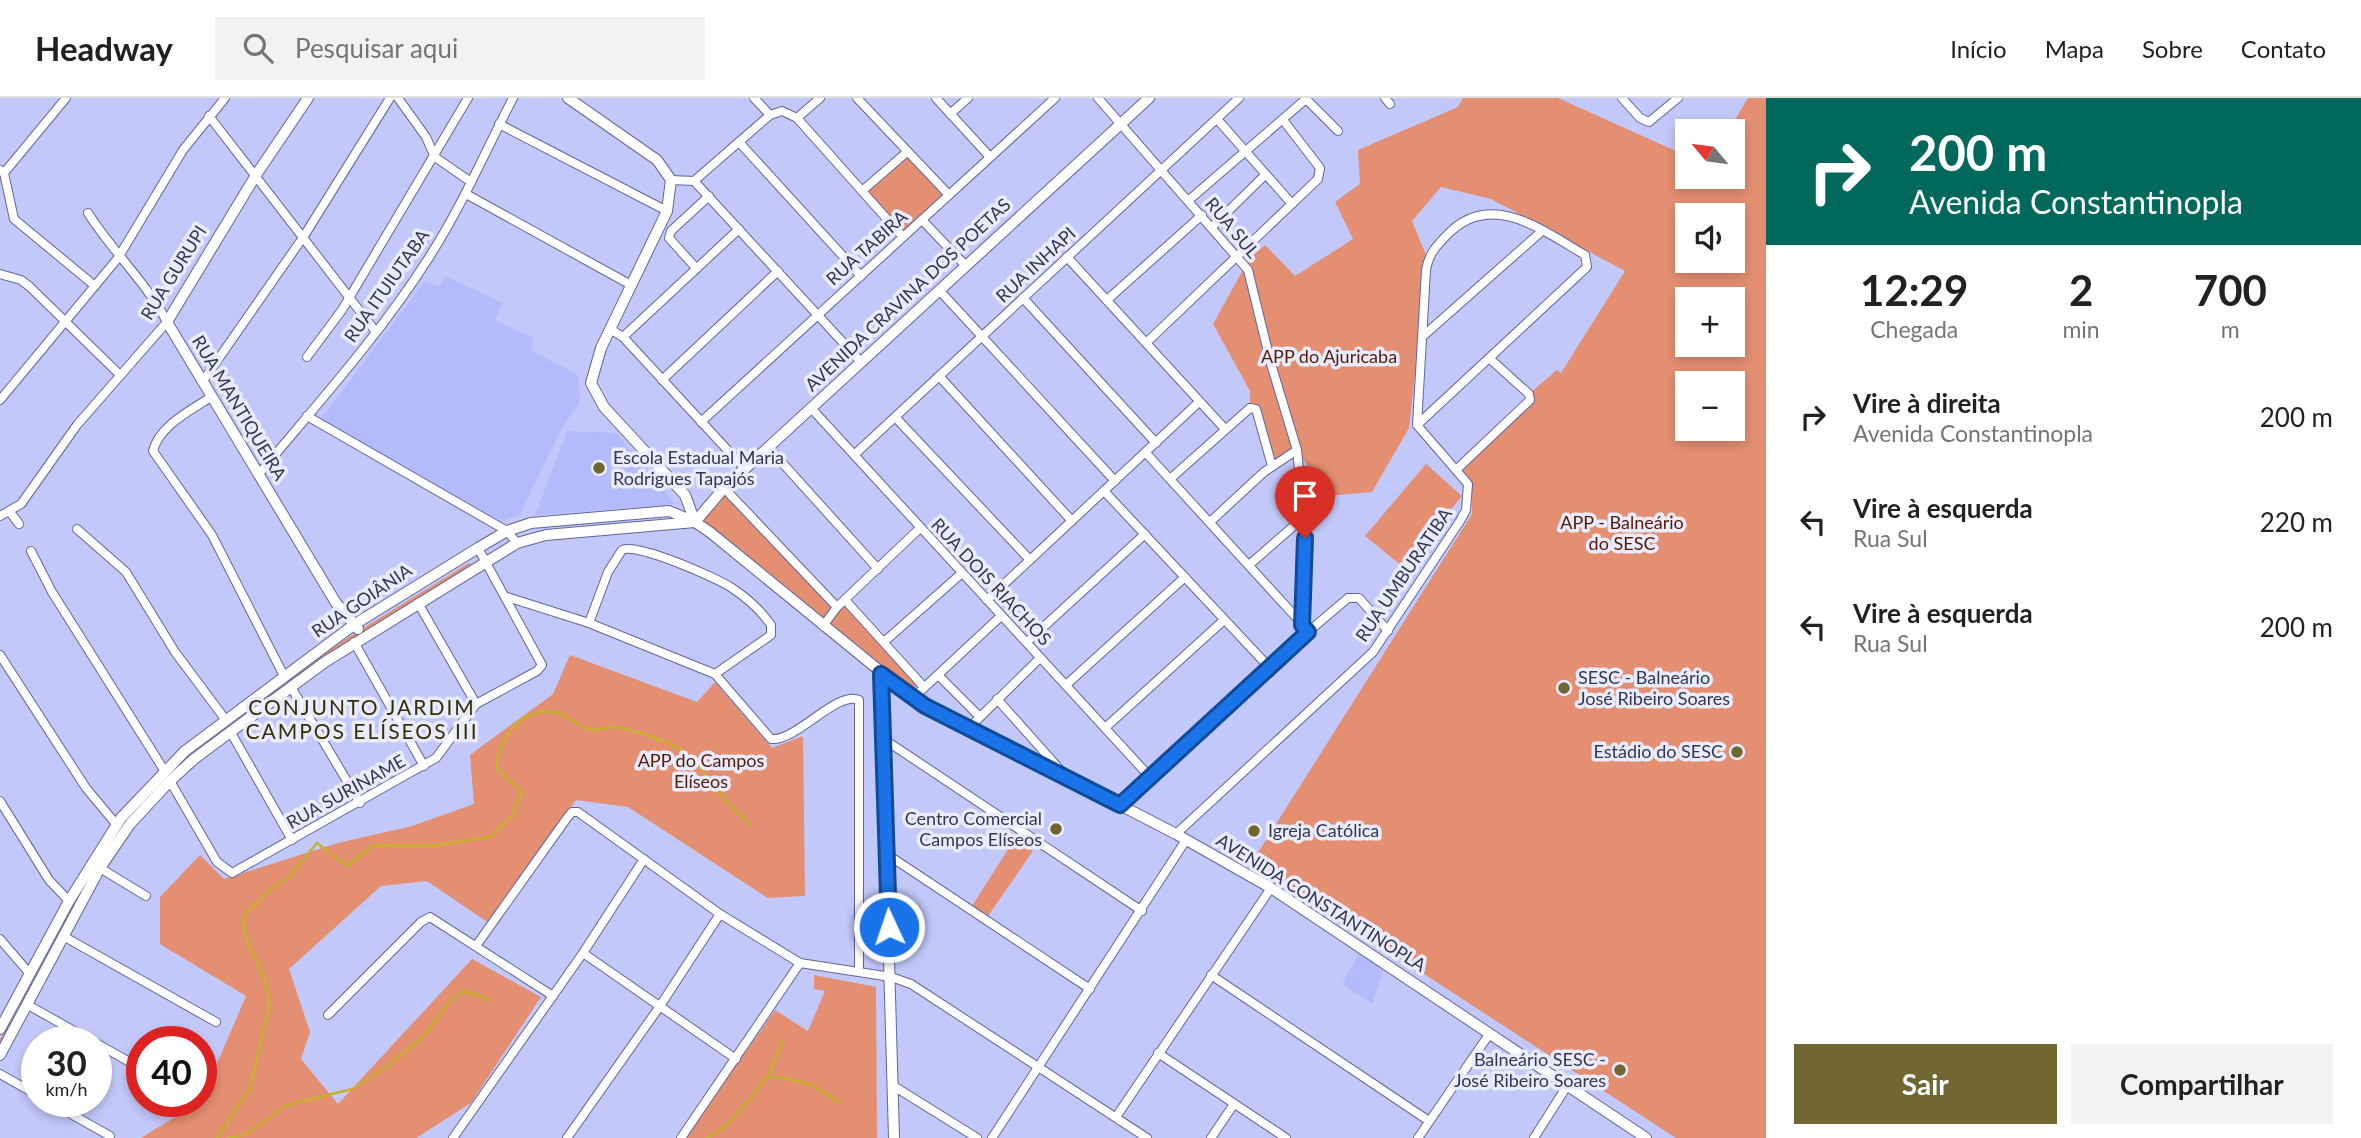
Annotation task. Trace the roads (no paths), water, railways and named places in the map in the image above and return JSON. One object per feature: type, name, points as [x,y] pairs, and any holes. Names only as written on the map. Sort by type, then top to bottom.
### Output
[{"type":"street","points":[[66,98],[2,172],[14,219],[95,286]]},
{"type":"street","points":[[0,400],[118,258],[183,150],[225,98]]},
{"type":"street","name":"RUA GURUPI","points":[[0,516],[10,512],[30,493],[57,452],[119,374],[167,322],[256,175],[309,98]]},
{"type":"street","points":[[203,382],[304,236],[390,98]]},
{"type":"street","points":[[398,98],[426,137],[435,157],[471,182]]},
{"type":"street","points":[[307,357],[349,298],[468,98]]},
{"type":"street","name":"RUA ITUIUTABA","points":[[259,474],[376,332],[428,259],[466,194],[513,98]]},
{"type":"street","points":[[0,1029],[69,901],[122,822],[167,776],[358,640],[517,543],[546,535],[695,522],[685,495],[604,407],[593,390],[594,365],[667,211],[671,180],[657,160],[581,102],[568,98]]},
{"type":"street","points":[[754,98],[770,115]]},
{"type":"street","points":[[797,118],[820,98]]},
{"type":"street","points":[[856,98],[949,195]]},
{"type":"street","points":[[936,98],[990,157]]},
{"type":"street","points":[[950,114],[968,98]]},
{"type":"street","name":"RUA TABIRA","points":[[701,422],[1055,98]]},
{"type":"street","name":"RUA SUL","points":[[1098,98],[1161,172],[1239,256],[1252,280],[1271,364],[1297,450],[1304,517],[1305,628]]},
{"type":"street","name":"AVENIDA CRAVINA DOS POETAS","points":[[695,522],[724,488],[1149,98]]},
{"type":"street","name":"RUA INHAPI","points":[[853,455],[1239,98]]},
{"type":"street","points":[[1188,200],[1306,98],[1338,131]]},
{"type":"street","points":[[1622,98],[1640,118],[1653,121],[1678,98]]},
{"type":"street","points":[[694,181],[770,115],[782,111],[797,118],[903,237]]},
{"type":"street","points":[[209,116],[376,332]]},
{"type":"street","points":[[1217,119],[1292,204]]},
{"type":"street","points":[[1146,343],[1315,183],[1321,169],[1283,120]]},
{"type":"street","points":[[499,124],[667,211]]},
{"type":"street","points":[[739,142],[860,276]]},
{"type":"street","points":[[862,191],[907,152]]},
{"type":"street","points":[[1213,226],[1265,175]]},
{"type":"street","points":[[671,180],[694,181],[862,362]]},
{"type":"street","points":[[466,194],[632,285]]},
{"type":"street","points":[[696,268],[668,239],[671,230],[709,196]]},
{"type":"street","name":"RUA MANTIQUEIRA","points":[[88,213],[118,258],[148,290],[336,603],[355,624],[358,640]]},
{"type":"street","points":[[1478,214],[1501,214],[1542,230],[1585,255],[1587,267],[1418,425],[1428,258],[1456,226],[1478,214]]},
{"type":"street","points":[[1107,300],[1202,215]]},
{"type":"street","points":[[922,219],[965,266]]},
{"type":"street","points":[[623,337],[739,229]]},
{"type":"street","points":[[1422,337],[1542,230]]},
{"type":"street","points":[[1068,257],[1225,429]]},
{"type":"street","points":[[662,380],[778,271]]},
{"type":"street","points":[[0,274],[21,280],[119,374]]},
{"type":"street","points":[[940,291],[1115,481]]},
{"type":"street","points":[[1023,298],[1156,443]]},
{"type":"street","points":[[610,329],[623,337],[745,469]]},
{"type":"street","points":[[1457,470],[1529,404],[1529,394],[1489,358]]},
{"type":"street","points":[[939,376],[1072,521]]},
{"type":"street","points":[[211,397],[178,418],[156,441],[153,452],[217,544],[284,676]]},
{"type":"street","points":[[987,600],[1199,402]]},
{"type":"street","name":"RUA DOIS RIACHOS","points":[[811,408],[1149,776]]},
{"type":"street","points":[[1170,479],[1250,408],[1256,409],[1272,466]]},
{"type":"street","points":[[307,416],[507,531],[517,543]]},
{"type":"street","points":[[895,417],[1030,560]]},
{"type":"street","name":"RUA UMBURATIBA","points":[[992,1138],[1142,911],[1181,837],[1360,667],[1388,631],[1466,510],[1468,484],[1418,425]]},
{"type":"street","points":[[768,447],[878,569]]},
{"type":"street","points":[[1210,522],[1272,466],[1297,450]]},
{"type":"street","points":[[1146,453],[1305,628]]},
{"type":"street","points":[[724,488],[837,607]]},
{"type":"street","points":[[1104,491],[1268,666]]},
{"type":"street","points":[[10,512],[19,524]]},
{"type":"street","name":"RUA GOIÂNIA","points":[[167,776],[225,719],[317,651],[355,624],[507,531],[554,519],[657,512],[675,512],[695,522]]},
{"type":"street","points":[[1249,565],[1304,517]]},
{"type":"street","name":"AVENIDA CONSTANTINOPLA","points":[[695,522],[913,698],[968,729],[1181,837],[1271,887],[1646,1138]]},
{"type":"street","points":[[823,626],[837,607],[920,528]]},
{"type":"street","points":[[77,529],[126,572],[181,661],[225,719]]},
{"type":"street","points":[[1027,642],[1144,534]]},
{"type":"street","points":[[589,623],[614,561],[622,550],[631,547],[731,587],[770,622],[772,632],[715,674]]},
{"type":"street","points":[[478,548],[507,597],[589,623],[715,674],[737,696],[768,737],[776,740],[846,699],[858,699],[862,713],[859,971]]},
{"type":"street","points":[[32,551],[52,592],[167,776]]},
{"type":"street","points":[[885,642],[962,573]]},
{"type":"street","points":[[1066,685],[1185,577]]},
{"type":"street","points":[[1120,805],[1305,628],[1352,596],[1369,607],[1388,631]]},
{"type":"street","name":"RUA SURINAME","points":[[167,776],[217,862],[229,874],[424,766],[447,747],[476,704],[540,669],[542,662],[507,597]]},
{"type":"street","points":[[846,601],[924,687]]},
{"type":"street","points":[[418,603],[476,704]]},
{"type":"street","points":[[913,698],[1001,616]]},
{"type":"street","points":[[1105,728],[1224,620]]},
{"type":"street","points":[[358,640],[424,766]]},
{"type":"street","points":[[317,651],[325,662]]},
{"type":"street","points":[[0,655],[86,788],[122,822]]},
{"type":"street","points":[[968,729],[1040,658]]},
{"type":"street","points":[[881,674],[894,1138]]},
{"type":"street","points":[[938,675],[979,716]]},
{"type":"street","points":[[291,687],[360,803]]},
{"type":"street","points":[[997,699],[1068,779]]},
{"type":"street","points":[[230,731],[292,840]]},
{"type":"street","points":[[882,738],[1142,911]]},
{"type":"street","points":[[0,801],[49,880],[69,901]]},
{"type":"street","points":[[476,946],[570,814],[578,812],[720,914],[800,963],[891,976],[911,984],[1147,1138]]},
{"type":"street","points":[[0,1055],[122,822]]},
{"type":"street","points":[[885,853],[1090,989]]},
{"type":"street","points":[[453,1138],[583,953],[644,859]]},
{"type":"street","points":[[100,868],[146,896]]},
{"type":"street","points":[[1116,1116],[1271,887]]},
{"type":"street","points":[[567,1138],[660,1006],[720,914]]},
{"type":"street","points":[[328,1016],[421,922],[430,917],[553,996]]},
{"type":"street","points":[[63,936],[216,1022]]},
{"type":"street","points":[[0,939],[30,974]]},
{"type":"street","points":[[583,953],[736,1059]]},
{"type":"street","points":[[681,1138],[800,963]]},
{"type":"street","points":[[1211,975],[1429,1121]]},
{"type":"street","points":[[28,1005],[65,1026]]},
{"type":"street","points":[[1418,1138],[1490,1033]]},
{"type":"street","points":[[1158,1053],[1286,1138]]},
{"type":"street","points":[[0,1074],[21,1085]]},
{"type":"street","points":[[892,1085],[977,1138]]},
{"type":"street","points":[[1534,1138],[1567,1086]]},
{"type":"street","points":[[1211,1138],[1234,1104]]},
{"type":"street","points":[[76,1117],[110,1136]]},
{"type":"waterway","points":[[217,1138],[250,1088],[269,1008],[266,984],[247,940],[243,917],[270,889],[288,878],[317,843],[347,866],[374,845],[430,846],[490,837],[512,816],[522,792],[496,768],[507,736],[521,720],[542,712],[554,712],[588,729],[620,728],[669,744],[683,751],[695,762],[725,800],[751,826]]},
{"type":"waterway","points":[[228,1138],[245,1135],[287,1105],[352,1089],[389,1065],[426,1034],[447,1004],[464,991],[491,1000]]},
{"type":"waterway","points":[[707,1138],[729,1124],[768,1076],[783,1040]]},
{"type":"waterway","points":[[769,1076],[806,1084],[839,1103]]},
{"type":"place","name":"Escola Estadual Maria Rodrigues Tapajós","points":[[599,468]]},
{"type":"place","name":"SESC - Balneário José Ribeiro Soares","points":[[1564,688]]},
{"type":"place","name":"Estádio do SESC","points":[[1737,752]]},
{"type":"place","name":"Centro Comercial Campos Elíseos","points":[[1056,829]]},
{"type":"place","name":"Igreja Católica","points":[[1254,831]]},
{"type":"place","name":"Balneário SESC - José Ribeiro Soares","points":[[1620,1070]]},
{"type":"district","name":"CONJUNTO JARDIM CAMPOS ELÍSEOS III","points":[[362,720]]},
{"type":"park label","name":"APP do Ajuricaba","points":[[1329,357]]},
{"type":"park label","name":"APP - Balneário do SESC","points":[[1622,534]]},
{"type":"park label","name":"APP do Campos Elíseos","points":[[701,771]]}]
